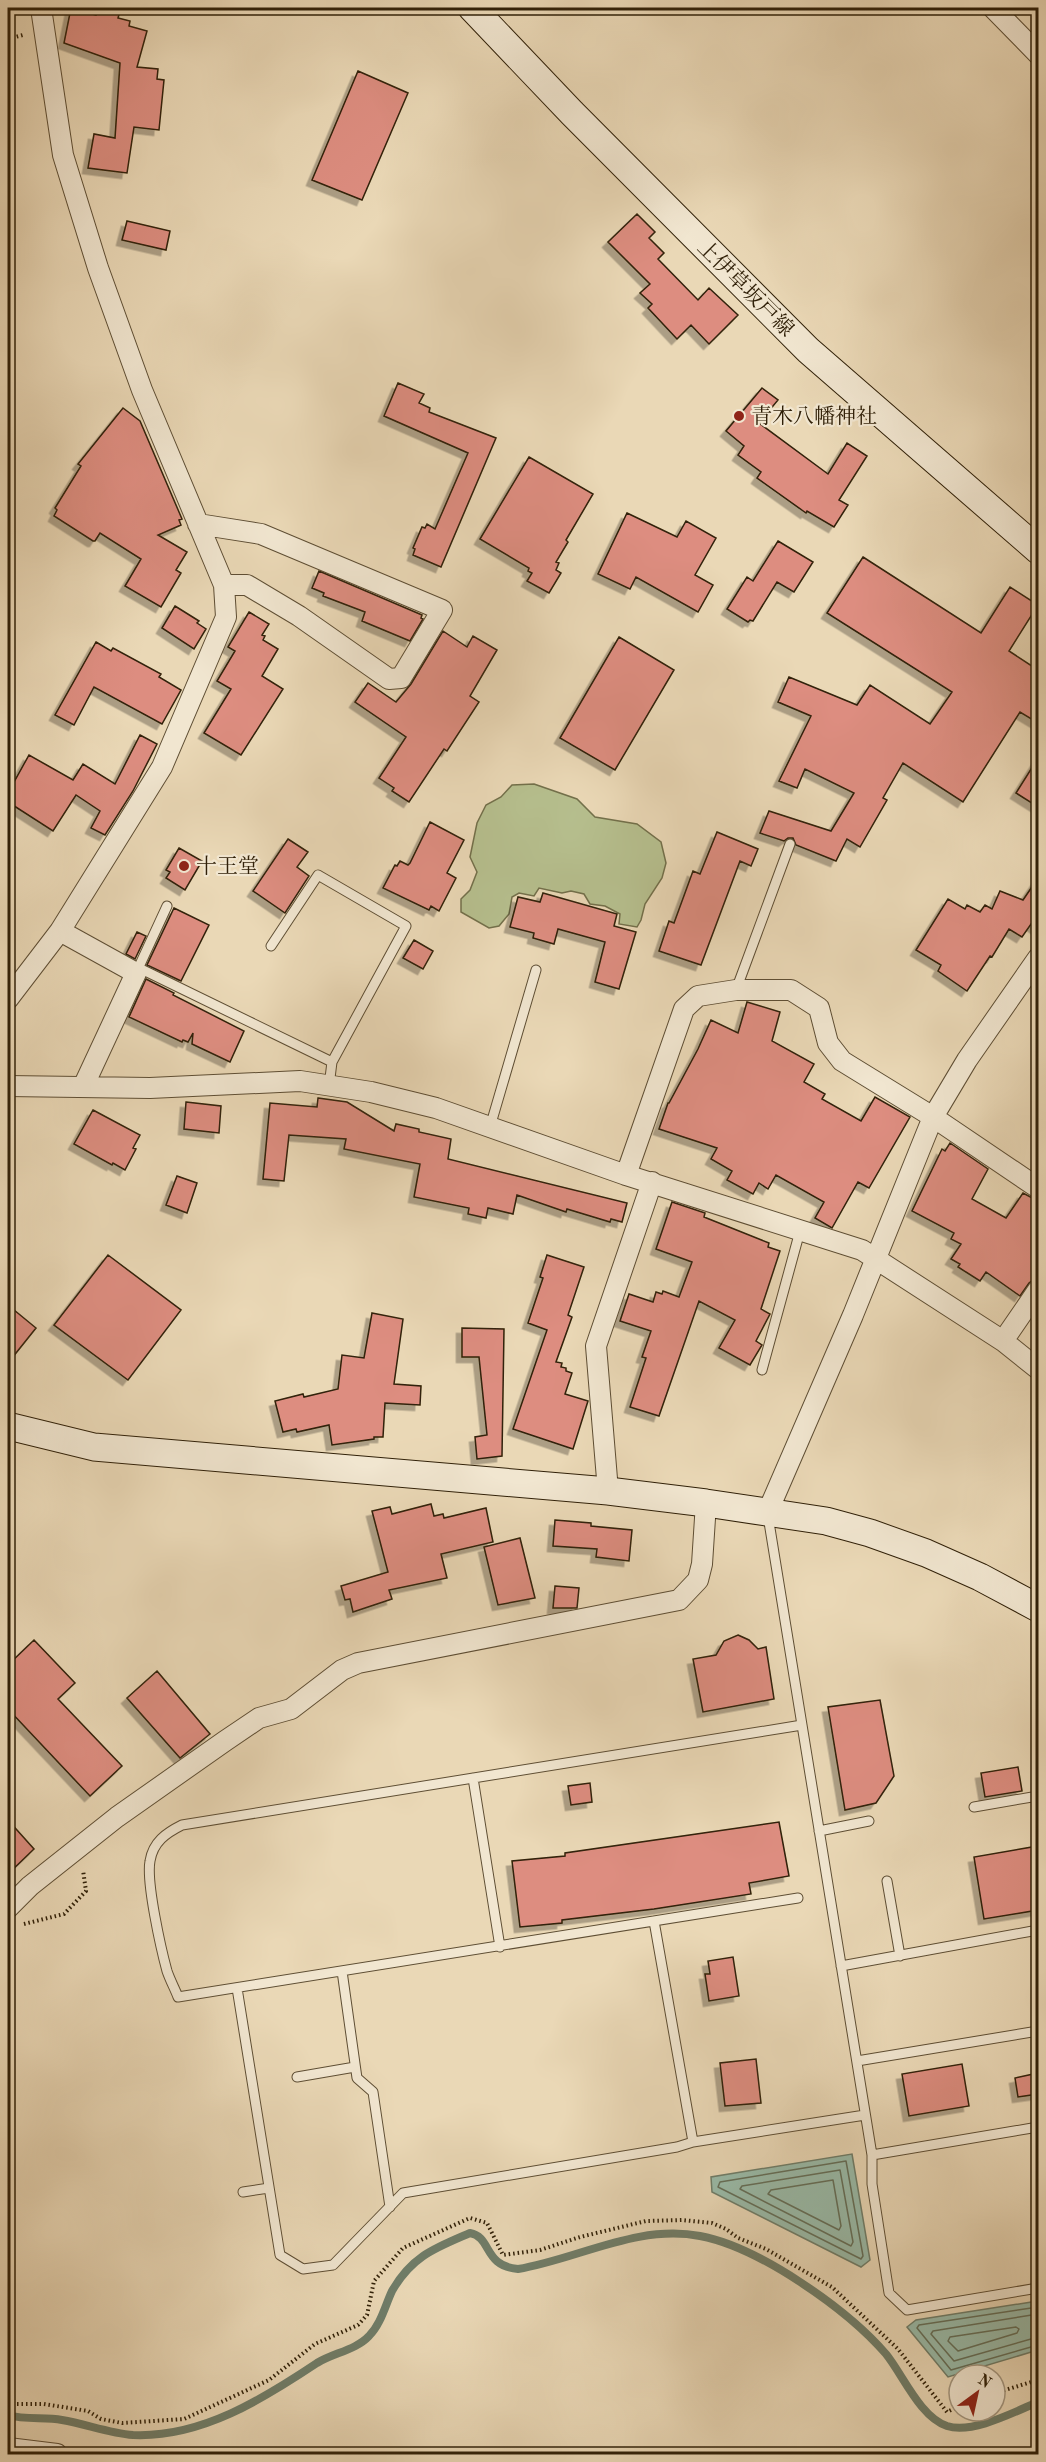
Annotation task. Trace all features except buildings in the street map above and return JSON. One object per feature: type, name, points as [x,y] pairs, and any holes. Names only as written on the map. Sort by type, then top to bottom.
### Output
[{"type":"street","points":[[8,999],[60,931],[162,767],[226,617],[224,585],[142,390],[98,268],[63,155],[40,8]]},
{"type":"street","name":"上伊草坂戸線","points":[[472,8],[572,113],[808,350],[1038,550]]},
{"type":"street","points":[[993,8],[1038,54]]},
{"type":"street","points":[[198,524],[261,534],[442,610],[401,678],[389,680],[299,616],[247,585],[224,585]]},
{"type":"street","points":[[60,931],[138,970],[83,1087]]},
{"type":"street","points":[[768,1511],[876,1258],[933,1117],[967,1060],[1038,958]]},
{"type":"street","points":[[626,1175],[684,1009],[698,996],[736,990],[791,990],[819,1008],[828,1043],[842,1061],[933,1117],[1038,1188]]},
{"type":"street","points":[[8,1086],[150,1088],[300,1081],[371,1092],[436,1108],[626,1175],[862,1250],[1003,1341],[1038,1369]]},
{"type":"street","points":[[608,1491],[596,1346],[652,1182]]},
{"type":"street","points":[[1003,1341],[1038,1290]]},
{"type":"street","points":[[8,1426],[94,1447],[608,1491],[768,1511],[826,1521],[893,1541],[980,1577],[1038,1608]]},
{"type":"street","points":[[8,1908],[30,1886],[117,1817],[259,1718],[291,1709],[342,1670],[358,1663],[679,1600],[698,1580],[702,1564],[706,1503]]},
{"type":"street","points":[[8,2448],[57,2454]]},
{"type":"lane","points":[[736,990],[790,844]]},
{"type":"lane","points":[[271,946],[318,875],[406,926],[332,1062],[329,1086]]},
{"type":"lane","points":[[167,906],[138,970],[332,1062]]},
{"type":"lane","points":[[490,1127],[536,970]]},
{"type":"lane","points":[[762,1370],[800,1231]]},
{"type":"lane","points":[[768,1511],[872,2155],[872,2184],[889,2293],[908,2310],[1038,2288]]},
{"type":"lane","points":[[798,1898],[178,1997],[168,1973],[149,1879],[150,1860],[156,1845],[166,1833],[182,1825],[802,1725]]},
{"type":"lane","points":[[473,1778],[500,1947]]},
{"type":"lane","points":[[974,1807],[1038,1796]]},
{"type":"lane","points":[[819,1831],[869,1821]]},
{"type":"lane","points":[[886,1881],[900,1956]]},
{"type":"lane","points":[[654,1921],[693,2142]]},
{"type":"lane","points":[[841,1966],[1038,1930]]},
{"type":"lane","points":[[342,1971],[357,2078],[373,2092],[390,2206]]},
{"type":"lane","points":[[237,1988],[280,2255],[303,2269],[333,2265],[403,2193],[677,2147],[693,2142],[865,2115]]},
{"type":"lane","points":[[856,2061],[1038,2031]]},
{"type":"lane","points":[[297,2077],[356,2067]]},
{"type":"lane","points":[[872,2155],[1038,2127]]},
{"type":"lane","points":[[243,2192],[269,2188]]},
{"type":"path","points":[[21,1925],[64,1914],[86,1891],[80,1847]]},
{"type":"path","points":[[8,2404],[44,2404],[88,2411],[101,2419],[122,2423],[184,2419],[270,2380],[315,2344],[358,2325],[367,2315],[374,2281],[403,2248],[470,2218],[487,2223],[503,2255],[540,2250],[580,2237],[646,2221],[682,2220],[712,2223],[738,2238],[766,2249],[832,2287],[898,2349],[947,2412]]},
{"type":"path","points":[[1007,2389],[1038,2380]]},
{"type":"shaded area","points":[[534,784],[577,799],[595,817],[637,824],[661,842],[666,863],[662,878],[645,904],[637,927],[619,924],[620,914],[605,906],[590,904],[584,894],[571,891],[562,893],[539,888],[534,896],[519,893],[512,897],[509,914],[499,926],[489,928],[461,912],[461,899],[470,890],[477,872],[470,857],[477,823],[486,805],[501,797],[512,785]]},
{"type":"water","points":[[852,2154],[870,2260],[861,2267],[712,2192],[711,2177]]},
{"type":"water","points":[[1038,2301],[1038,2350],[995,2363],[947,2363],[947,2376],[907,2327],[916,2320]]},
{"type":"waterway","points":[[8,2415],[62,2420],[133,2435],[183,2430],[230,2414],[275,2390],[317,2363],[364,2341],[377,2326],[392,2291],[408,2269],[425,2254],[470,2233],[482,2240],[499,2263],[518,2269],[608,2244],[653,2235],[700,2236],[723,2242],[774,2266],[801,2282],[849,2318],[886,2354],[920,2405],[937,2421],[957,2428],[981,2425],[1038,2402]]},
{"type":"place","name":"青木八幡神社","points":[[739,416]]},
{"type":"place","name":"十王堂","points":[[184,866]]}]
